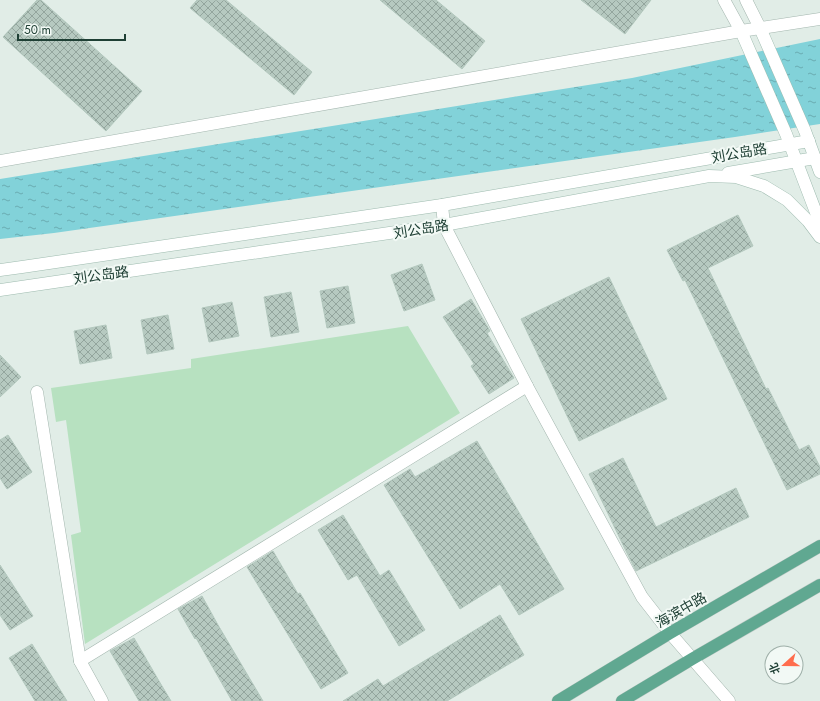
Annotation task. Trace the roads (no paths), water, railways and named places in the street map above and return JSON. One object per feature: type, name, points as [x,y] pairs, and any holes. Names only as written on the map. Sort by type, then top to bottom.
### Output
[{"type":"main road","name":"海滨中路","points":[[558,701],[670,633],[820,546]]},
{"type":"main road","points":[[622,701],[820,585]]},
{"type":"street","points":[[724,0],[741,31],[788,139],[820,223]]},
{"type":"street","points":[[746,0],[772,54],[807,136],[820,172]]},
{"type":"street","points":[[0,161],[741,31],[820,19]]},
{"type":"street","name":"刘公岛路","points":[[0,270],[22,268],[442,205],[807,136]]},
{"type":"street","points":[[709,176],[815,158]]},
{"type":"street","name":"刘公岛路","points":[[0,290],[444,226],[709,176],[736,177],[764,186],[787,200],[808,221],[820,237]]},
{"type":"street","points":[[442,205],[444,226],[527,386],[642,597],[670,633],[729,701]]},
{"type":"street","points":[[80,661],[527,386]]},
{"type":"street","points":[[37,392],[80,661],[102,701]]},
{"type":"water","points":[[820,39],[820,124],[54,233],[0,239],[0,179],[632,78]]}]
